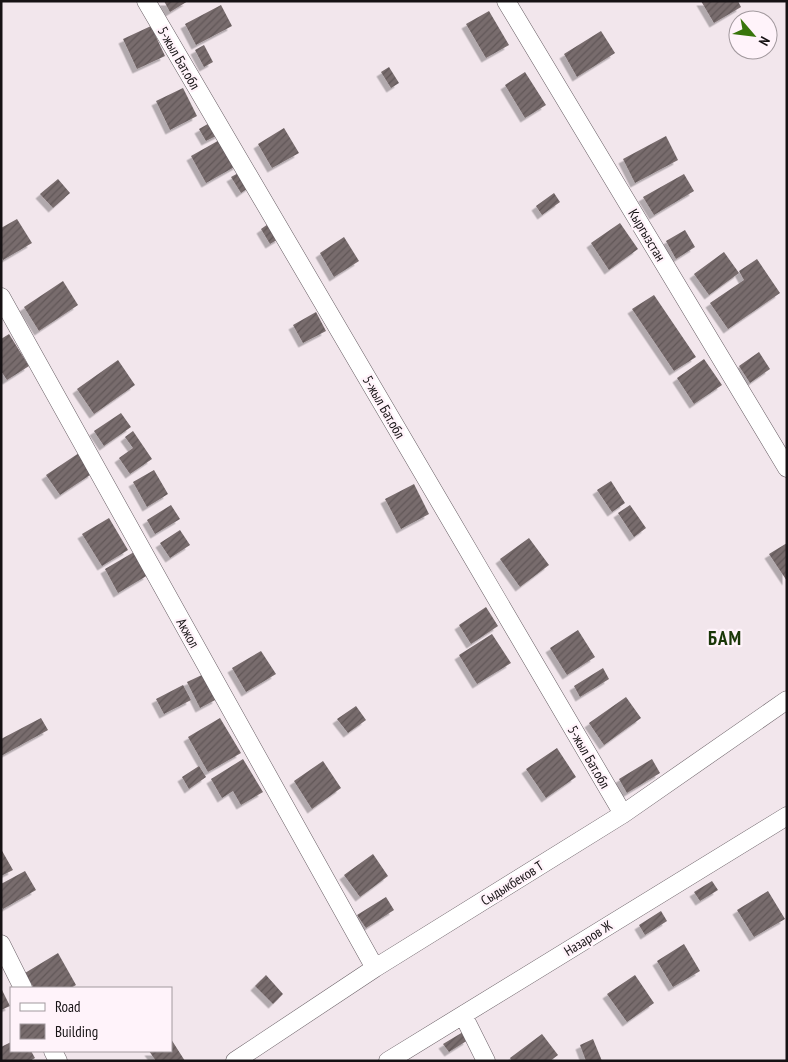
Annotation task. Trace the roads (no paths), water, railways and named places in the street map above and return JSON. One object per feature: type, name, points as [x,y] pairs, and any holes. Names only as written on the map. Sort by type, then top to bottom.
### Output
[{"type":"street","name":"5-жыл Бат.обл","points":[[146,1],[623,814]]},
{"type":"street","name":"Кыргызстан","points":[[506,1],[787,468]]},
{"type":"street","name":"Акжол","points":[[1,297],[375,968]]},
{"type":"street","name":"Сыдыкбеков Т","points":[[235,1061],[375,968],[623,814],[787,700]]},
{"type":"street","name":"Назаров Ж","points":[[388,1061],[787,816]]},
{"type":"street","points":[[1,944],[22,987]]},
{"type":"street","points":[[463,1015],[486,1061]]},
{"type":"district","name":"БАМ","points":[[725,638]]}]
